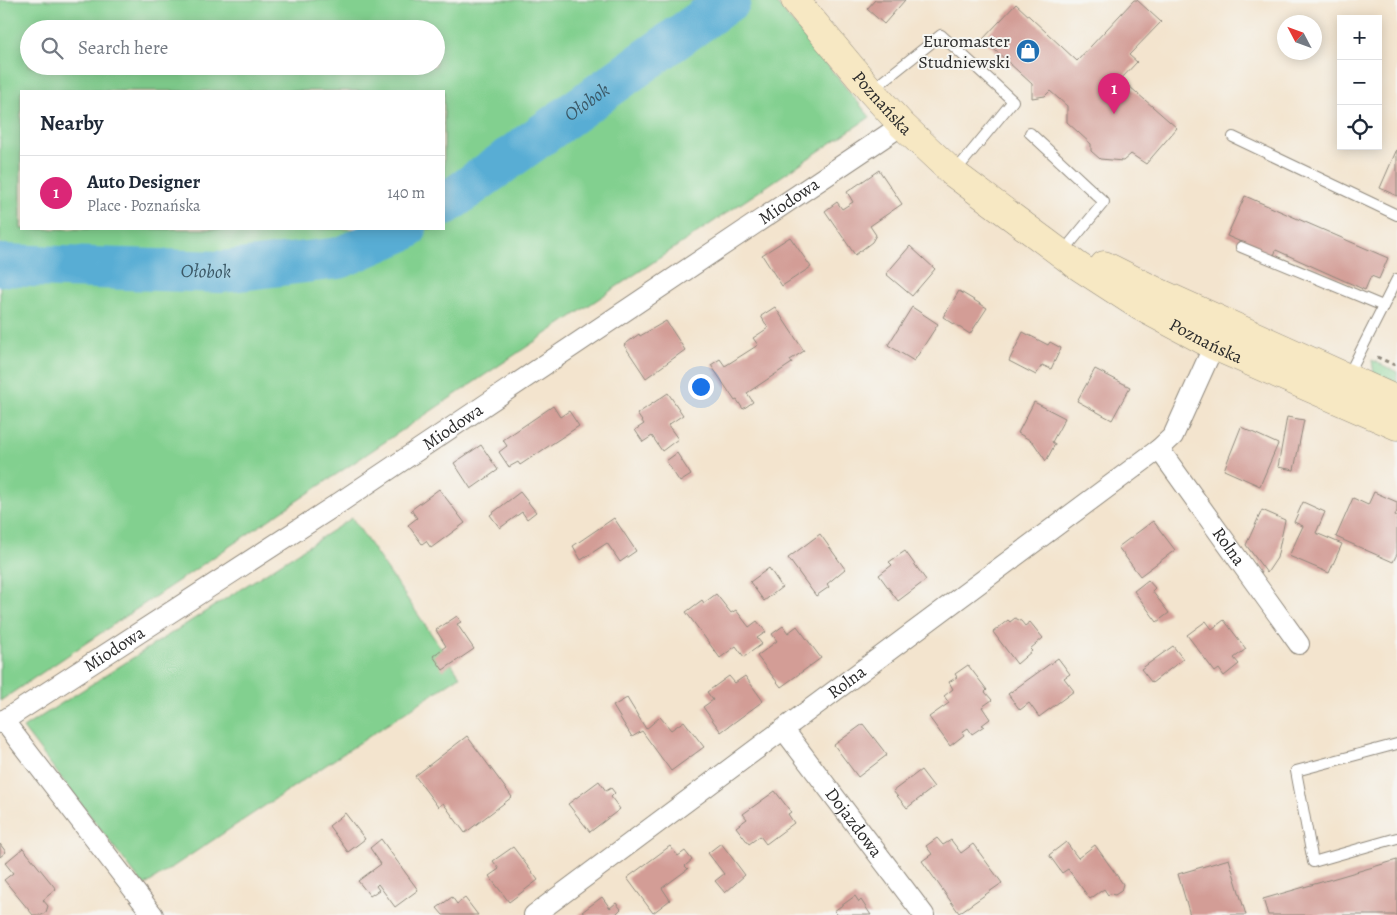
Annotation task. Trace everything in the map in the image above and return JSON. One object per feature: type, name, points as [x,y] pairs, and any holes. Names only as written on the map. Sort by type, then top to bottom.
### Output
[{"type":"main road","name":"Poznańska","points":[[800,7],[871,92],[902,125],[953,173],[1078,266],[1141,307],[1219,334],[1342,388],[1397,426]]},
{"type":"main road","name":"Poznańska","points":[[1030,230],[1158,292],[1219,334]]},
{"type":"main road","name":"Poznańska","points":[[1342,388],[1397,400]]},
{"type":"street","name":"Miodowa","points":[[2,721],[339,503],[902,125]]},
{"type":"street","name":"Rolna","points":[[534,915],[1159,449],[1173,436],[1219,334]]},
{"type":"street","name":"Rolna","points":[[1159,449],[1300,644]]},
{"type":"street","points":[[2,721],[152,915]]},
{"type":"street","name":"Dojazdowa","points":[[784,730],[924,915]]},
{"type":"lane","points":[[871,92],[941,35],[1013,102],[953,173]]},
{"type":"lane","points":[[1030,133],[1104,202],[1067,247]]},
{"type":"lane","points":[[1233,137],[1397,215]]},
{"type":"lane","points":[[1241,247],[1383,306]]},
{"type":"lane","points":[[1342,388],[1397,279]]},
{"type":"lane","points":[[1397,744],[1296,771],[1313,862],[1397,838]]},
{"type":"green space","points":[[0,0],[774,0],[870,117],[0,701]]},
{"type":"green space","points":[[1372,360],[1397,372],[1397,390],[1374,374]]},
{"type":"green space","points":[[352,518],[460,676],[144,886],[23,728]]},
{"type":"building","points":[[875,0],[905,0],[884,24],[867,9]]},
{"type":"building","points":[[1134,0],[1137,0],[1161,22],[1129,55],[1137,62],[1121,79],[1177,128],[1146,164],[1131,154],[1123,161],[1100,159],[1091,151],[1091,144],[1067,122],[1067,106],[1050,91],[1045,96],[1032,98],[1032,84],[983,39],[1016,4],[1077,61]]},
{"type":"building","points":[[1397,149],[1397,196],[1380,188]]},
{"type":"building","points":[[879,170],[902,204],[870,226],[876,235],[872,242],[855,255],[825,211],[837,202],[842,209],[853,202],[847,192]]},
{"type":"building","points":[[1245,196],[1388,258],[1379,279],[1371,276],[1365,290],[1276,250],[1274,256],[1227,236]]},
{"type":"building","points":[[790,237],[811,267],[782,286],[762,255]]},
{"type":"building","points":[[910,246],[935,269],[912,296],[886,274]]},
{"type":"building","points":[[959,291],[987,308],[970,334],[943,317]]},
{"type":"building","points":[[775,307],[804,351],[790,360],[792,363],[747,393],[753,402],[743,409],[737,400],[735,401],[711,365],[720,359],[725,366],[758,345],[753,338],[768,328],[761,316]]},
{"type":"building","points":[[912,307],[938,324],[914,361],[888,345]]},
{"type":"building","points":[[666,321],[685,350],[646,378],[624,345],[639,334],[640,336]]},
{"type":"building","points":[[1023,332],[1048,345],[1050,342],[1061,348],[1051,369],[1042,365],[1036,375],[1009,361]]},
{"type":"building","points":[[1095,369],[1130,387],[1112,420],[1077,401]]},
{"type":"building","points":[[668,393],[683,415],[668,425],[678,439],[662,451],[652,436],[643,442],[635,430],[644,424],[637,414]]},
{"type":"building","points":[[1034,402],[1065,418],[1052,442],[1055,444],[1046,461],[1033,442],[1018,433]]},
{"type":"building","points":[[553,406],[560,417],[569,411],[579,426],[520,465],[518,462],[509,467],[499,452],[507,446],[503,440]]},
{"type":"building","points":[[1287,417],[1304,420],[1294,470],[1278,467]]},
{"type":"building","points":[[1241,427],[1278,444],[1260,486],[1224,470]]},
{"type":"building","points":[[481,445],[498,470],[471,489],[454,463]]},
{"type":"building","points":[[677,453],[691,475],[680,482],[666,461]]},
{"type":"building","points":[[439,489],[465,523],[431,548],[426,541],[422,544],[408,525],[417,518],[411,510]]},
{"type":"building","points":[[520,492],[536,512],[527,519],[522,512],[500,528],[490,515]]},
{"type":"building","points":[[1374,492],[1397,502],[1395,516],[1397,517],[1397,554],[1393,562],[1336,537],[1353,498],[1368,505]]},
{"type":"building","points":[[1303,502],[1325,512],[1316,533],[1342,544],[1329,573],[1289,556],[1303,526],[1294,522]]},
{"type":"building","points":[[1262,510],[1285,520],[1277,558],[1267,573],[1246,545]]},
{"type":"building","points":[[614,518],[636,551],[620,562],[607,543],[581,560],[573,546]]},
{"type":"building","points":[[1153,521],[1175,550],[1140,576],[1118,547]]},
{"type":"building","points":[[820,534],[845,569],[827,584],[829,587],[816,596],[788,558]]},
{"type":"building","points":[[905,551],[926,580],[898,601],[879,575],[892,565],[889,562]]},
{"type":"building","points":[[769,568],[782,587],[764,601],[750,582]]},
{"type":"building","points":[[1148,580],[1155,588],[1152,591],[1169,613],[1157,622],[1134,591]]},
{"type":"building","points":[[716,594],[731,613],[736,610],[749,627],[757,621],[766,632],[757,638],[762,644],[744,657],[736,646],[720,658],[686,612],[702,600],[704,603]]},
{"type":"building","points":[[457,616],[461,622],[457,624],[474,649],[443,670],[433,656],[446,646],[436,630]]},
{"type":"building","points":[[1015,618],[1025,626],[1030,622],[1043,638],[1017,664],[993,632],[1008,620],[1010,622]]},
{"type":"building","points":[[1224,620],[1246,649],[1234,658],[1239,664],[1224,676],[1219,669],[1215,672],[1187,635],[1206,621],[1212,629]]},
{"type":"building","points":[[783,626],[788,633],[797,626],[821,658],[781,687],[757,656],[777,641],[772,634]]},
{"type":"building","points":[[1173,646],[1183,659],[1152,683],[1141,669]]},
{"type":"building","points":[[1058,658],[1070,674],[1064,678],[1074,691],[1039,717],[1029,703],[1020,710],[1008,694]]},
{"type":"building","points":[[968,665],[987,690],[985,692],[992,700],[982,707],[990,719],[982,725],[984,726],[972,734],[968,728],[962,732],[964,735],[950,746],[929,717],[949,703],[944,696],[953,689],[949,682],[957,677],[955,674]]},
{"type":"building","points":[[729,676],[735,683],[745,676],[763,701],[721,732],[703,707],[713,700],[707,692]]},
{"type":"building","points":[[627,698],[646,729],[660,717],[671,730],[684,721],[704,747],[671,771],[642,731],[632,737],[613,706]]},
{"type":"building","points":[[863,724],[887,755],[858,777],[834,745]]},
{"type":"building","points":[[467,736],[512,797],[465,833],[443,803],[438,807],[415,776]]},
{"type":"building","points":[[921,770],[934,787],[907,808],[893,791]]},
{"type":"building","points":[[599,781],[606,791],[611,788],[615,793],[611,797],[620,809],[590,832],[568,804]]},
{"type":"building","points":[[775,791],[791,812],[788,814],[794,823],[766,844],[760,836],[749,844],[736,827],[747,819],[743,814]]},
{"type":"building","points":[[345,813],[365,839],[348,852],[329,826]]},
{"type":"building","points":[[937,838],[943,845],[951,840],[961,853],[973,844],[1002,883],[959,913],[922,861],[932,854],[926,846]]},
{"type":"building","points":[[381,839],[418,890],[395,907],[378,884],[376,886],[379,890],[370,896],[358,881],[381,864],[370,848]]},
{"type":"building","points":[[1066,842],[1078,858],[1095,845],[1123,884],[1121,891],[1115,895],[1108,895],[1104,889],[1090,899],[1068,869],[1062,873],[1049,855]]},
{"type":"building","points":[[721,843],[745,875],[725,893],[715,881],[724,874],[708,853]]},
{"type":"building","points":[[0,844],[6,852],[0,857]]},
{"type":"building","points":[[670,846],[678,856],[685,851],[692,860],[685,866],[688,869],[662,888],[670,900],[653,913],[627,878]]},
{"type":"building","points":[[513,847],[538,880],[509,902],[489,876],[499,869],[493,861]]},
{"type":"building","points":[[23,848],[56,889],[43,900],[48,906],[46,912],[42,915],[33,915],[4,880],[13,873],[5,863]]},
{"type":"building","points":[[1229,859],[1246,915],[1190,915],[1178,874]]},
{"type":"building","points":[[1397,860],[1397,915],[1268,915],[1263,899]]},
{"type":"building","points":[[855,896],[859,902],[861,900],[871,915],[838,915],[834,911]]},
{"type":"building","points":[[452,897],[457,904],[465,898],[478,915],[443,915],[437,908]]},
{"type":"building","points":[[602,897],[610,908],[616,903],[621,909],[615,915],[578,915]]},
{"type":"waterway","name":"Ołobok","points":[[445,204],[730,0]]},
{"type":"waterway","name":"Ołobok","points":[[0,265],[222,272],[339,258],[404,230]]},
{"type":"place","name":"Euromaster Studniewski","points":[[1028,51]]},
{"type":"place","name":"Auto Designer","points":[[1114,114]]}]
